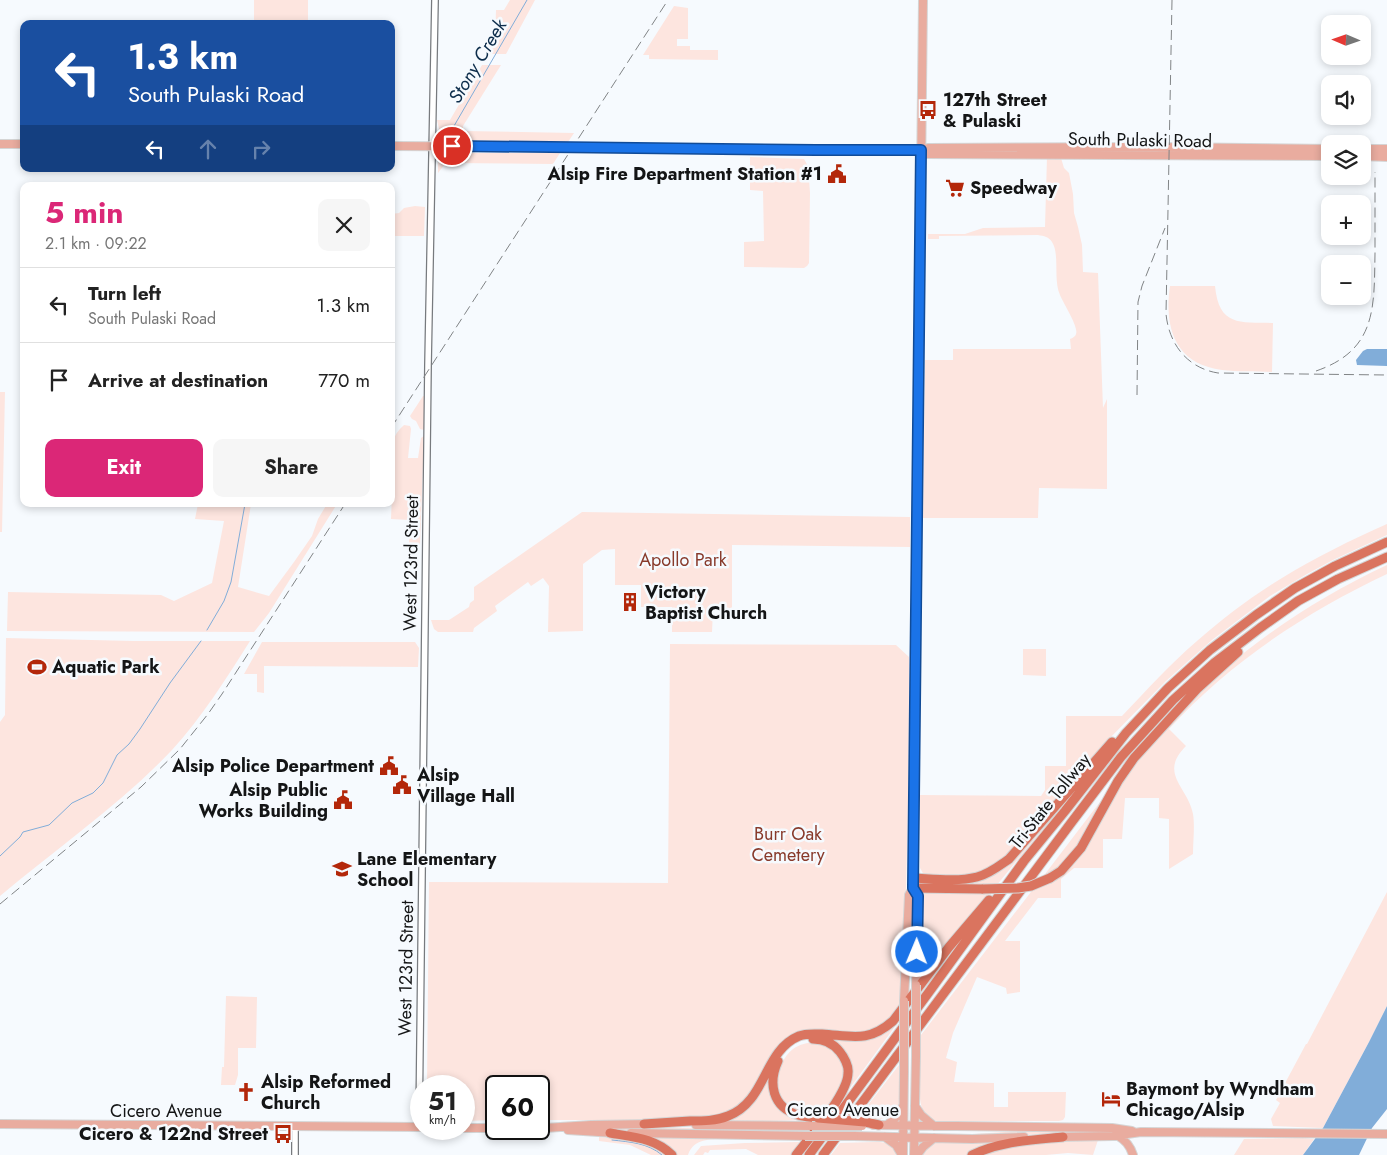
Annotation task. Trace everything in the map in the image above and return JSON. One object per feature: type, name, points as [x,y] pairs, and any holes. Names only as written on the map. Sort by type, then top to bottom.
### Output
[{"type":"highway","name":"Tri-State Tollway","points":[[809,1155],[1024,861],[1065,812],[1126,732],[1168,688],[1210,650],[1256,615],[1303,584],[1335,566],[1387,542]]},
{"type":"highway","name":"Tri-State Tollway","points":[[823,1155],[1121,757],[1172,700],[1214,663],[1298,601],[1387,557]]},
{"type":"highway","points":[[913,888],[1018,888],[1031,886],[1061,871],[1081,848],[1118,781],[1134,758],[1197,689],[1270,622]]},
{"type":"highway","points":[[913,878],[950,880],[978,877],[993,870],[1009,859],[1113,740],[1126,732]]},
{"type":"highway","points":[[644,1124],[712,1120],[728,1116],[744,1106],[756,1092],[780,1049],[802,1035],[862,1037],[883,1030],[893,1021],[949,947],[1024,861]]},
{"type":"highway","points":[[796,1155],[832,1108],[846,1085],[848,1073],[844,1057],[832,1044],[816,1039],[806,1039],[797,1042],[780,1057],[773,1077],[773,1086],[777,1099],[786,1109],[815,1122],[863,1124],[883,1125]]},
{"type":"highway","points":[[610,1133],[649,1140],[659,1144],[672,1155]]},
{"type":"highway","points":[[972,1155],[1000,1144],[1063,1137]]},
{"type":"main road","points":[[903,1155],[904,1000],[909,895],[913,888],[923,0]]},
{"type":"main road","points":[[0,144],[20,144]]},
{"type":"main road","name":"South Pulaski Road","points":[[395,146],[921,150],[928,148],[997,147],[1321,149]]},
{"type":"main road","points":[[1371,149],[1387,150]]},
{"type":"main road","name":"South Pulaski Road","points":[[921,150],[928,154],[1321,156]]},
{"type":"main road","points":[[1371,156],[1387,157]]},
{"type":"main road","points":[[913,888],[918,896],[915,1155]]},
{"type":"main road","points":[[883,1125],[899,1115],[904,1104]]},
{"type":"main road","points":[[915,1106],[921,1115],[934,1126]]},
{"type":"main road","name":"Cicero Avenue","points":[[550,1128],[591,1125],[815,1122]]},
{"type":"main road","name":"Cicero Avenue","points":[[0,1124],[410,1127]]},
{"type":"main road","name":"Cicero Avenue","points":[[883,1125],[1112,1128],[1141,1132],[1387,1134]]},
{"type":"main road","name":"Cicero Avenue","points":[[550,1129],[610,1133],[934,1138],[1063,1137],[1141,1132]]},
{"type":"main road","points":[[1117,1135],[1125,1140],[1131,1148],[1132,1155]]},
{"type":"main road","points":[[885,1137],[896,1145],[903,1155]]},
{"type":"main road","points":[[915,1155],[934,1138]]},
{"type":"street","name":"West 123rd Street","points":[[421,1075],[428,360],[435,0]]},
{"type":"street","points":[[295,1155],[296,1127]]},
{"type":"green space","points":[[254,0],[308,0],[308,20],[254,20]]},
{"type":"green space","points":[[510,0],[535,0],[506,54],[488,54],[495,40],[496,10],[504,10]]},
{"type":"green space","points":[[674,6],[688,8],[688,39],[677,39],[677,46],[690,46],[690,50],[718,50],[718,60],[649,59],[649,55],[643,55]]},
{"type":"green space","points":[[482,65],[501,65],[463,126],[463,131],[574,133],[568,142],[445,140],[441,137],[437,120],[450,120]]},
{"type":"green space","points":[[445,153],[560,153],[553,164],[449,163],[444,165],[438,173],[439,159]]},
{"type":"green space","points":[[750,157],[804,159],[808,166],[810,193],[809,263],[804,268],[744,267],[744,242],[764,241],[763,191],[750,190]]},
{"type":"green space","points":[[1047,157],[1061,158],[1064,168],[1069,173],[1074,213],[1082,245],[1083,272],[1098,273],[1103,408],[1107,399],[1107,489],[1039,488],[1038,518],[923,518],[925,360],[953,360],[953,349],[1071,349],[1070,339],[1076,334],[1073,321],[1058,289],[1056,253],[1052,242],[1048,238],[1038,235],[939,236],[939,239],[928,239],[928,234],[965,234],[983,228],[1045,227]]},
{"type":"green space","points":[[425,207],[424,236],[395,236],[395,214],[399,213],[404,208]]},
{"type":"green space","points":[[1170,286],[1215,286],[1221,309],[1233,320],[1251,323],[1273,323],[1272,372],[1222,370],[1193,360],[1183,352],[1176,342],[1171,329],[1169,316]]},
{"type":"green space","points":[[0,392],[5,392],[2,532],[0,532]]},
{"type":"green space","points":[[423,396],[425,396],[424,430],[420,429],[416,421],[410,416]]},
{"type":"green space","points":[[404,425],[410,426],[411,429],[408,458],[418,458],[421,438],[424,436],[420,546],[409,546],[409,520],[391,519],[391,507],[395,507],[395,436]]},
{"type":"green space","points":[[197,507],[251,507],[238,587],[269,596],[312,536],[318,519],[325,507],[335,507],[269,613],[254,632],[7,631],[8,592],[161,595],[174,601],[212,583],[224,521],[195,519]]},
{"type":"green space","name":"Apollo Park","points":[[582,512],[910,517],[910,547],[732,545],[732,610],[713,610],[712,632],[672,632],[672,607],[641,607],[641,585],[615,585],[615,549],[602,550],[583,564],[583,631],[548,632],[549,586],[543,578],[531,586],[528,582],[495,606],[497,611],[474,628],[473,632],[438,632],[434,629],[431,620],[449,620],[469,607],[470,603],[474,600],[474,587]]},
{"type":"green space","points":[[1387,524],[1387,535],[1333,560],[1270,596],[1212,640],[1166,681],[1106,742],[1009,855],[988,870],[959,877],[924,875],[920,868],[920,795],[1041,796],[1045,790],[1045,766],[1066,766],[1066,716],[1122,716],[1187,650],[1249,600],[1308,563]]},
{"type":"green space","points":[[1387,565],[1387,574],[1298,622],[1243,661],[1217,682],[1169,729],[1186,746],[1178,756],[1175,773],[1193,814],[1193,854],[1169,869],[1169,819],[1159,818],[1159,798],[1125,798],[1122,839],[1103,839],[1103,868],[1074,868],[1061,879],[1061,898],[1038,898],[1005,941],[1020,941],[1020,992],[1007,994],[1006,988],[977,977],[953,1033],[946,1058],[957,1062],[954,1082],[994,1083],[994,1107],[1008,1107],[1008,1092],[1066,1092],[1065,1117],[1063,1120],[937,1121],[928,1117],[922,1107],[919,1087],[921,1035],[1034,888],[1067,870],[1085,849],[1117,789],[1148,747],[1193,698],[1270,633],[1326,597]]},
{"type":"green space","points":[[6,638],[250,641],[204,711],[172,750],[132,789],[0,896],[0,722],[5,715]]},
{"type":"green space","points":[[262,642],[415,642],[419,648],[418,667],[264,666],[264,693],[257,692],[257,674],[244,674]]},
{"type":"green space","name":"Burr Oak Cemetery","points":[[670,644],[896,645],[909,657],[904,929],[899,1009],[891,1018],[867,1031],[849,1032],[809,1029],[787,1037],[772,1053],[751,1093],[743,1101],[726,1112],[690,1119],[550,1120],[550,1075],[485,1075],[485,1120],[475,1121],[475,1075],[427,1075],[429,882],[668,883]]},
{"type":"green space","points":[[1023,649],[1046,649],[1046,676],[1023,675]]},
{"type":"green space","points":[[1106,794],[1083,839],[1060,867],[1042,878]]},
{"type":"green space","points":[[1046,822],[1048,823],[996,886],[971,885],[971,882],[984,878]]},
{"type":"green space","points":[[931,891],[990,892],[933,959],[921,982],[922,900],[924,894]]},
{"type":"green space","points":[[1387,892],[1387,1006],[1323,1128],[1273,1126],[1271,1119],[1280,1103],[1276,1100]]},
{"type":"green space","points":[[226,996],[257,997],[256,1048],[238,1048],[238,1075],[235,1085],[221,1085],[222,1067],[224,1067]]},
{"type":"green space","points":[[899,1017],[899,1021],[850,1088],[848,1087],[851,1075],[825,1037],[857,1039]]},
{"type":"green space","points":[[815,1042],[834,1052],[844,1068],[844,1074],[836,1095],[822,1115],[791,1109],[783,1102],[777,1089],[780,1067],[788,1054],[798,1046]]},
{"type":"green space","points":[[899,1065],[900,1099],[894,1113],[888,1117],[878,1119],[858,1118]]},
{"type":"green space","points":[[771,1070],[770,1087],[801,1120],[714,1123],[732,1116]]},
{"type":"green space","points":[[590,1127],[805,1129],[758,1135],[590,1129]]},
{"type":"green space","points":[[1019,1131],[1109,1132],[1109,1133],[975,1135]]},
{"type":"green space","points":[[599,1137],[649,1143],[667,1155],[651,1155],[630,1145],[599,1141]]},
{"type":"green space","points":[[650,1137],[728,1138],[704,1140],[695,1145],[688,1155],[675,1155]]},
{"type":"green space","points":[[1244,1139],[1314,1139],[1303,1155],[1234,1155]]},
{"type":"green space","points":[[1005,1140],[967,1155],[922,1155],[930,1144],[941,1141]]},
{"type":"green space","points":[[1098,1140],[1093,1155],[1068,1153],[981,1155],[1010,1146],[1024,1144]]},
{"type":"green space","points":[[800,1142],[791,1155],[758,1155],[746,1149],[710,1150],[703,1155],[694,1155],[701,1146]]},
{"type":"green space","points":[[874,1142],[889,1144],[899,1155],[831,1155],[840,1143]]},
{"type":"water","points":[[1367,349],[1387,349],[1387,366],[1357,365],[1356,360]]},
{"type":"water","points":[[1387,1006],[1387,1109],[1372,1128],[1359,1155],[1303,1155],[1323,1128]]},
{"type":"waterway","name":"Stony Creek","points":[[448,134],[527,0]]},
{"type":"waterway","name":"Stony Creek","points":[[207,630],[224,601],[231,582],[244,507]]},
{"type":"waterway","name":"Stony Creek","points":[[0,856],[23,832],[49,825],[72,803],[93,793],[103,783],[117,755],[129,744],[201,641]]},
{"type":"waterway","points":[[612,1140],[632,1142],[651,1148],[662,1155]]},
{"type":"railway","points":[[395,422],[668,0]]},
{"type":"railway","points":[[1172,0],[1166,314],[1171,335],[1176,345],[1197,366],[1218,373],[1387,375]]},
{"type":"railway","points":[[1316,371],[1336,362],[1351,351],[1361,339],[1368,324],[1374,291],[1375,172]]},
{"type":"railway","points":[[1137,395],[1138,302],[1142,286],[1165,228]]},
{"type":"railway","points":[[0,904],[141,787],[180,749],[222,694],[343,507]]},
{"type":"place","name":"127th Street & Pulaski","points":[[928,110]]},
{"type":"place","name":"Alsip Fire Department Station #1","points":[[837,174]]},
{"type":"place","name":"Speedway","points":[[955,188]]},
{"type":"place","name":"Victory Baptist Church","points":[[630,602]]},
{"type":"place","name":"Aquatic Park","points":[[37,667]]},
{"type":"place","name":"Alsip Police Department","points":[[389,766]]},
{"type":"place","name":"Alsip Village Hall","points":[[402,785]]},
{"type":"place","name":"Alsip Public Works Building","points":[[343,800]]},
{"type":"place","name":"Lane Elementary School","points":[[342,869]]},
{"type":"place","name":"Alsip Reformed Church","points":[[246,1092]]},
{"type":"place","name":"Baymont by Wyndham Chicago/Alsip","points":[[1111,1099]]},
{"type":"place","name":"Cicero & 122nd Street","points":[[283,1134]]},
{"type":"route","points":[[452,146],[921,150],[913,888],[918,896],[917,952]]}]
